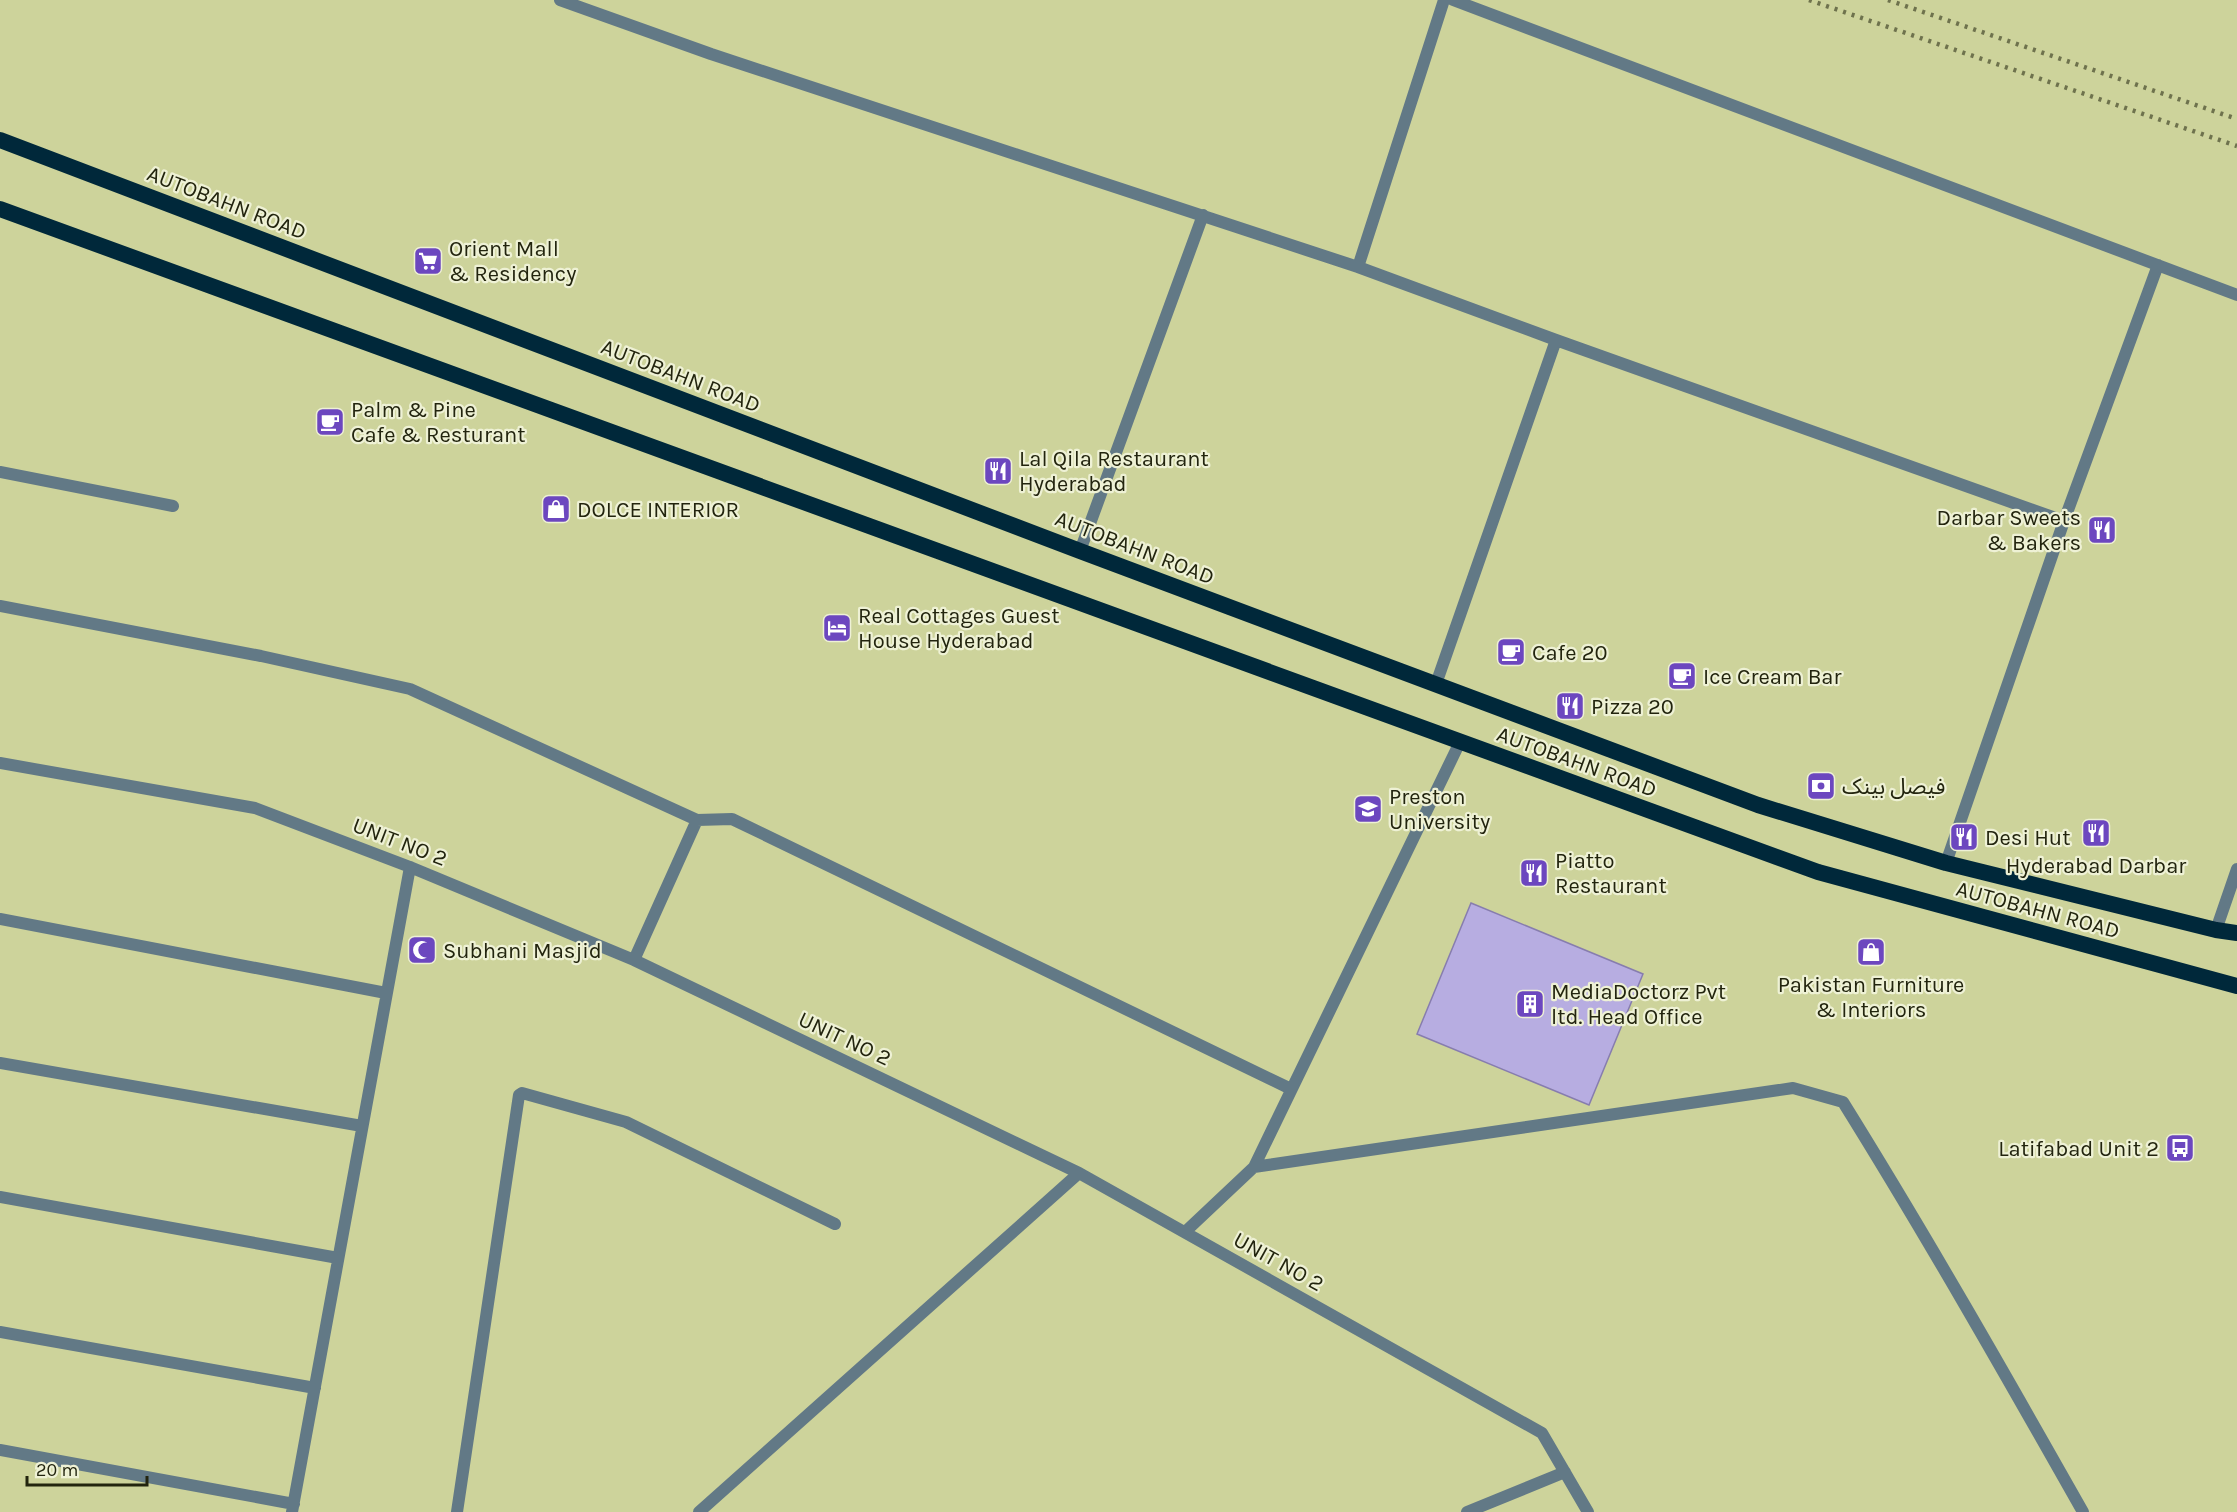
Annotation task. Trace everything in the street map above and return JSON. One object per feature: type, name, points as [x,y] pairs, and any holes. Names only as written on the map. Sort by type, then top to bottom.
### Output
[{"type":"highway","name":"AUTOBAHN ROAD","points":[[0,140],[1080,551],[1758,805],[1946,863],[2216,930],[2237,933]]},
{"type":"highway","name":"AUTOBAHN ROAD","points":[[0,209],[1818,872],[2237,986]]},
{"type":"street","points":[[560,0],[711,54],[1358,267],[2064,521]]},
{"type":"street","points":[[1358,267],[1444,0]]},
{"type":"street","points":[[1453,0],[2237,295]]},
{"type":"street","points":[[1080,551],[1203,215]]},
{"type":"street","points":[[1946,863],[2064,521],[2158,265]]},
{"type":"street","points":[[1436,684],[1556,340]]},
{"type":"street","points":[[0,472],[173,506]]},
{"type":"street","points":[[0,606],[261,656],[410,689],[697,820],[732,819],[1291,1089]]},
{"type":"street","points":[[1185,1232],[1254,1167],[1460,742]]},
{"type":"street","name":"UNIT NO 2","points":[[0,763],[255,808],[410,867],[634,960],[1079,1173],[1542,1433],[1588,1512]]},
{"type":"street","points":[[634,960],[697,820]]},
{"type":"street","points":[[0,1450],[293,1508],[410,867]]},
{"type":"street","points":[[2216,930],[2237,869]]},
{"type":"street","points":[[0,919],[386,993]]},
{"type":"street","points":[[0,1063],[362,1126]]},
{"type":"street","points":[[1254,1167],[1793,1088],[1843,1102],[1982,1333],[2083,1512]]},
{"type":"street","points":[[457,1512],[519,1095],[522,1093],[626,1122],[835,1224]]},
{"type":"street","points":[[699,1512],[1079,1173]]},
{"type":"street","points":[[0,1197],[338,1258]]},
{"type":"street","points":[[0,1332],[315,1388]]},
{"type":"street","points":[[1467,1512],[1565,1472]]},
{"type":"building","name":"MediaDoctorz Pvt ltd. Head Office","points":[[1471,903],[1643,974],[1589,1105],[1417,1034]]},
{"type":"railway","points":[[1809,0],[2237,146]]},
{"type":"railway","points":[[1888,0],[2237,119]]},
{"type":"place","name":"Orient Mall & Residency","points":[[428,261]]},
{"type":"place","name":"Palm & Pine Cafe & Resturant","points":[[330,422]]},
{"type":"place","name":"Lal Qila Restaurant Hyderabad","points":[[998,471]]},
{"type":"place","name":"DOLCE INTERIOR","points":[[556,509]]},
{"type":"place","name":"Darbar Sweets & Bakers","points":[[2102,530]]},
{"type":"place","name":"Real Cottages Guest House Hyderabad","points":[[837,628]]},
{"type":"place","name":"Cafe 20","points":[[1511,652]]},
{"type":"place","name":"Ice Cream Bar","points":[[1682,676]]},
{"type":"place","name":"Pizza 20","points":[[1570,706]]},
{"type":"place","name":"فیصل بینک","points":[[1821,786]]},
{"type":"place","name":"Preston University","points":[[1368,809]]},
{"type":"place","name":"Hyderabad Darbar","points":[[2096,833]]},
{"type":"place","name":"Desi Hut","points":[[1964,837]]},
{"type":"place","name":"Piatto Restaurant","points":[[1534,873]]},
{"type":"place","name":"Subhani Masjid","points":[[422,950]]},
{"type":"place","name":"Pakistan Furniture & Interiors","points":[[1871,952]]},
{"type":"place","name":"MediaDoctorz Pvt ltd. Head Office","points":[[1530,1004]]},
{"type":"place","name":"Latifabad Unit 2","points":[[2180,1148]]}]
